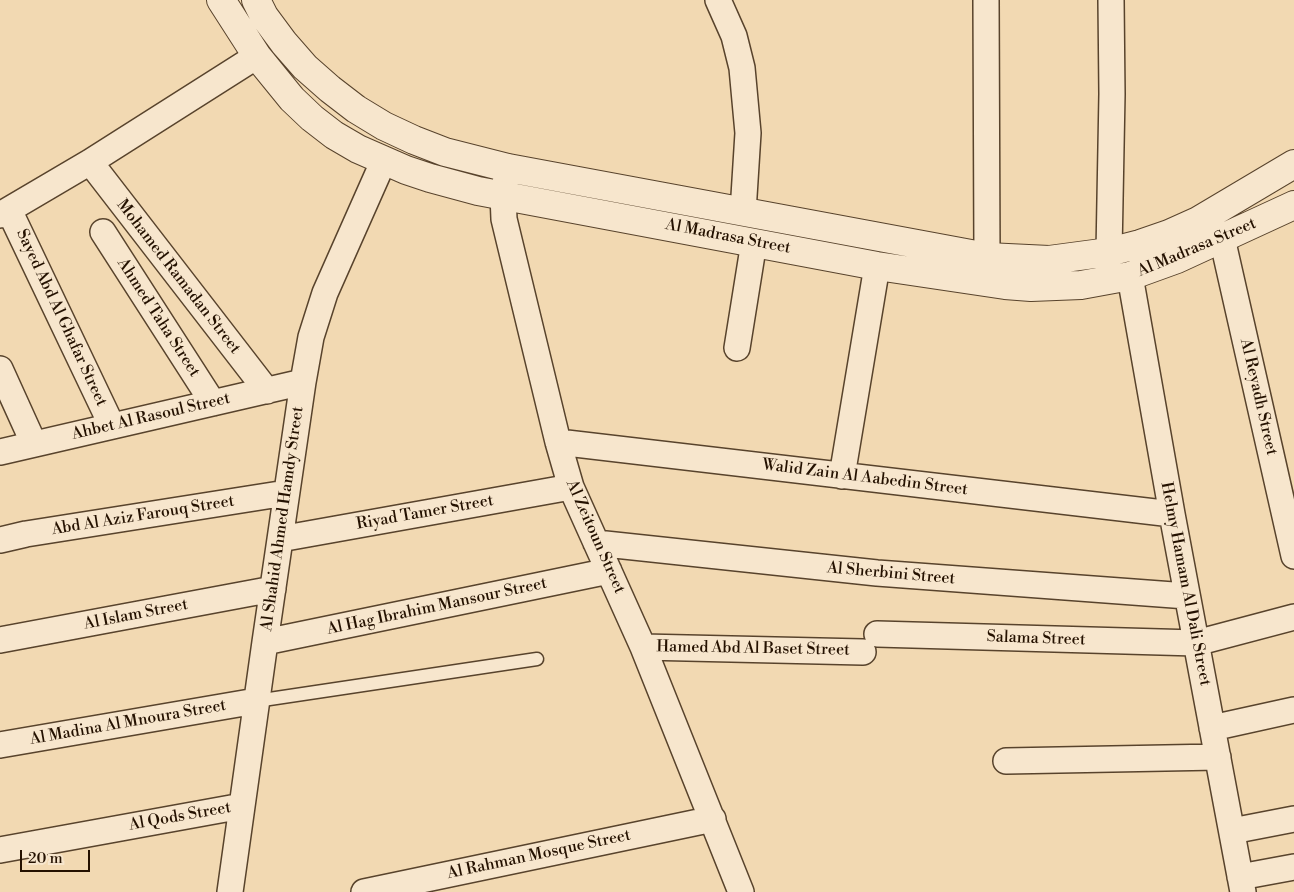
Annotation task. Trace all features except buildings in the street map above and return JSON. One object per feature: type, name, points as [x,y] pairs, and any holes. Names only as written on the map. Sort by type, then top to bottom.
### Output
[{"type":"street","name":"Al Madrasa Street","points":[[221,0],[257,56],[292,99],[312,118],[342,139],[384,160],[430,178],[478,191],[877,266],[1030,287],[1081,285],[1130,276],[1177,259],[1294,205]]},
{"type":"street","name":"Al Madrasa Street","points":[[256,0],[264,16],[284,43],[330,89],[356,109],[384,126],[444,152],[508,168],[987,257],[1049,260],[1109,252],[1162,236],[1198,221],[1294,164]]},
{"type":"street","points":[[718,0],[734,36],[742,68],[748,133],[743,212]]},
{"type":"street","points":[[986,0],[987,257]]},
{"type":"street","points":[[1109,252],[1112,94],[1111,0]]},
{"type":"street","points":[[4,212],[90,162],[257,56]]},
{"type":"street","name":"Al Shahid Ahmed Hamdy Street","points":[[230,892],[286,493],[311,337],[325,293],[384,160]]},
{"type":"street","name":"Mohamed Ramadan Street","points":[[90,162],[267,391]]},
{"type":"street","name":"Al Zeitoun Street","points":[[508,168],[503,195],[504,219],[558,442],[571,487],[643,647],[741,892]]},
{"type":"street","name":"Sayed Abd Al Ghafar Street","points":[[4,212],[112,426]]},
{"type":"street","name":"Ahmed Taha Street","points":[[103,232],[213,403]]},
{"type":"street","name":"Al Reyadh Street","points":[[1222,238],[1294,556]]},
{"type":"street","points":[[737,348],[754,242]]},
{"type":"street","points":[[842,476],[877,266]]},
{"type":"street","name":"Helmy Hamam Al Dali Street","points":[[1130,276],[1187,596],[1242,884]]},
{"type":"street","points":[[0,368],[34,444]]},
{"type":"street","name":"Ahbet Al Rasoul Street","points":[[0,452],[303,382]]},
{"type":"street","name":"Walid Zain Al Aabedin Street","points":[[558,442],[1172,514]]},
{"type":"street","name":"Riyad Tamer Street","points":[[280,539],[571,487]]},
{"type":"street","name":"Abd Al Aziz Farouq Street","points":[[0,540],[26,534],[286,493]]},
{"type":"street","name":"Al Sherbini Street","points":[[596,543],[877,574],[1187,596]]},
{"type":"street","name":"Al Hag Ibrahim Mansour Street","points":[[265,642],[609,572]]},
{"type":"street","name":"Al Islam Street","points":[[0,640],[273,589]]},
{"type":"street","name":"Salama Street","points":[[870,643],[1196,643],[1294,617]]},
{"type":"street","name":"Hamed Abd Al Baset Street","points":[[643,647],[870,643]]},
{"type":"street","name":"Al Madina Al Mnoura Street","points":[[0,745],[256,701]]},
{"type":"street","points":[[1212,728],[1294,710]]},
{"type":"street","points":[[1006,762],[1218,757]]},
{"type":"street","name":"Al Qods Street","points":[[0,850],[242,806]]},
{"type":"street","name":"Al Rahman Mosque Street","points":[[364,892],[713,819]]},
{"type":"street","points":[[1232,831],[1294,819]]},
{"type":"street","points":[[1242,884],[1294,867]]},
{"type":"lane","points":[[256,701],[537,659]]}]
